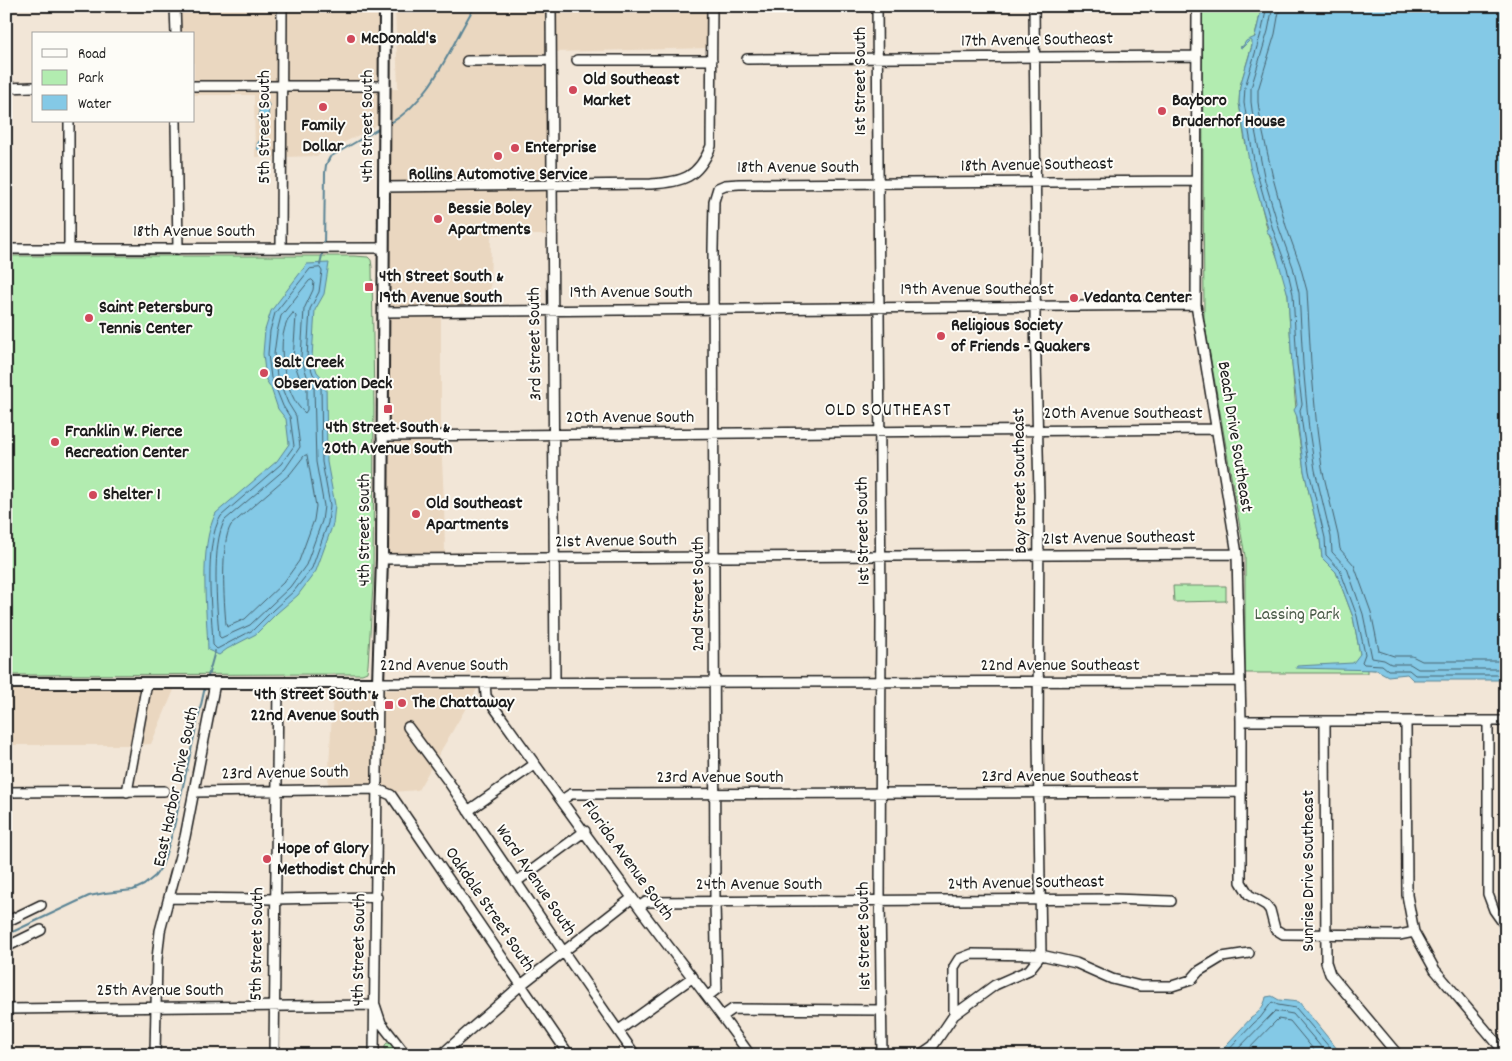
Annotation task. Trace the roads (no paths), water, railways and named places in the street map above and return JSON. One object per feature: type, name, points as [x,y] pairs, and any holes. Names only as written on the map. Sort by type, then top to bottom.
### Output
[{"type":"main road","name":"4th Street South","points":[[378,682],[382,559],[382,248],[385,187],[385,6]]},
{"type":"main road","name":"22nd Avenue South","points":[[6,683],[278,684],[378,682]]},
{"type":"street","points":[[175,6],[176,32]]},
{"type":"street","name":"5th Street South","points":[[280,248],[282,6]]},
{"type":"street","name":"3rd Street South","points":[[551,6],[555,682]]},
{"type":"street","points":[[385,187],[660,184],[682,180],[693,174],[706,160],[712,146],[712,6]]},
{"type":"street","name":"1st Street South","points":[[877,6],[882,1055]]},
{"type":"street","name":"Bay Street Southeast","points":[[1034,6],[1036,431],[1039,495],[1039,900],[1041,954]]},
{"type":"street","name":"Beach Drive Southeast","points":[[1197,6],[1196,305],[1237,554],[1241,721],[1241,882],[1244,890],[1249,895],[1266,905],[1270,910],[1275,930],[1279,933],[1325,934]]},
{"type":"street","name":"17th Avenue Southeast","points":[[747,59],[1197,56]]},
{"type":"street","points":[[467,61],[551,60]]},
{"type":"street","points":[[577,60],[712,60]]},
{"type":"street","points":[[195,86],[385,86]]},
{"type":"street","points":[[6,88],[32,87]]},
{"type":"street","points":[[69,122],[69,249]]},
{"type":"street","points":[[176,122],[178,249]]},
{"type":"street","name":"18th Avenue Southeast","points":[[878,184],[1196,181]]},
{"type":"street","name":"18th Avenue South","points":[[718,188],[725,185],[739,184],[878,184]]},
{"type":"street","name":"2nd Street South","points":[[708,996],[717,989],[715,902],[714,201],[718,188]]},
{"type":"street","name":"18th Avenue South","points":[[6,250],[382,248]]},
{"type":"street","name":"19th Avenue Southeast","points":[[879,307],[1196,305]]},
{"type":"street","name":"19th Avenue South","points":[[383,312],[879,307]]},
{"type":"street","name":"20th Avenue Southeast","points":[[880,433],[1216,430]]},
{"type":"street","name":"20th Avenue South","points":[[382,436],[880,433]]},
{"type":"street","name":"21st Avenue Southeast","points":[[881,556],[1237,554]]},
{"type":"street","name":"21st Avenue South","points":[[382,559],[881,556]]},
{"type":"street","name":"22nd Avenue Southeast","points":[[881,682],[1239,681]]},
{"type":"street","name":"22nd Avenue South","points":[[378,682],[881,682]]},
{"type":"street","name":"4th Street South","points":[[374,1055],[378,682]]},
{"type":"street","name":"Florida Avenue South","points":[[485,682],[486,696],[632,898],[708,996],[750,1055]]},
{"type":"street","points":[[127,792],[147,683]]},
{"type":"street","name":"East Harbor Drive South","points":[[155,1055],[155,1007],[160,931],[185,837],[215,683]]},
{"type":"street","name":"5th Street South","points":[[274,1055],[278,684]]},
{"type":"street","points":[[1241,721],[1506,721]]},
{"type":"street","points":[[1406,721],[1407,895],[1414,932],[1435,970],[1506,1054]]},
{"type":"street","points":[[1488,721],[1488,894],[1494,910],[1506,928]]},
{"type":"street","name":"Sunrise Drive Southeast","points":[[1325,722],[1326,962],[1330,974],[1398,1055]]},
{"type":"street","name":"Ward Avenue South","points":[[408,727],[468,811],[635,1055]]},
{"type":"street","points":[[468,811],[535,764]]},
{"type":"street","name":"23rd Avenue South","points":[[194,792],[378,789]]},
{"type":"street","name":"Oakdale Street South","points":[[378,789],[392,796],[569,1055]]},
{"type":"street","points":[[6,792],[164,791]]},
{"type":"street","name":"23rd Avenue Southeast","points":[[880,794],[1240,792]]},
{"type":"street","name":"23rd Avenue South","points":[[562,800],[572,794],[880,794]]},
{"type":"street","points":[[516,882],[585,831]]},
{"type":"street","points":[[169,898],[275,899],[377,897]]},
{"type":"street","points":[[441,1055],[521,985],[632,898]]},
{"type":"street","name":"24th Avenue Southeast","points":[[880,901],[1112,899],[1171,901]]},
{"type":"street","name":"24th Avenue South","points":[[639,906],[646,902],[880,901]]},
{"type":"street","points":[[6,922],[41,905]]},
{"type":"street","points":[[6,947],[41,930]]},
{"type":"street","points":[[1325,934],[1399,935],[1414,932]]},
{"type":"street","points":[[954,1016],[954,967],[959,959],[972,954],[1041,954],[1076,962],[1112,979],[1140,986],[1172,986],[1191,980],[1199,970],[1222,957],[1249,953]]},
{"type":"street","points":[[920,1055],[933,1046],[954,1016],[995,985],[1029,970],[1041,954]]},
{"type":"street","points":[[619,1030],[693,977]]},
{"type":"street","points":[[375,1005],[381,1024],[406,1055]]},
{"type":"street","name":"25th Avenue South","points":[[6,1009],[375,1005]]},
{"type":"street","points":[[723,1016],[733,1009],[882,1010]]},
{"type":"water","points":[[1262,6],[1506,6],[1506,680],[1413,680],[1407,674],[1388,676],[1377,670],[1296,668],[1297,666],[1353,663],[1360,654],[1353,617],[1336,572],[1322,558],[1320,540],[1304,471],[1297,417],[1294,410],[1297,405],[1292,365],[1288,295],[1272,239],[1266,230],[1268,228],[1250,167],[1239,103],[1240,86],[1252,41],[1250,40],[1242,48],[1240,47],[1246,41],[1255,37]]},
{"type":"water","points":[[263,101],[269,105],[268,123],[263,126],[260,125],[258,120],[260,102]]},
{"type":"water","points":[[264,139],[269,141],[271,146],[269,151],[264,153],[259,151],[257,146],[259,141]]},
{"type":"water","points":[[329,263],[324,294],[315,310],[312,357],[317,372],[326,382],[327,462],[335,505],[333,524],[316,571],[298,595],[256,634],[219,655],[208,650],[205,561],[210,527],[216,513],[277,461],[289,444],[286,419],[278,409],[271,388],[266,380],[263,354],[265,330],[271,311],[307,264]]},
{"type":"water","points":[[1272,996],[1279,1000],[1299,1002],[1342,1055],[1217,1055],[1251,1018],[1259,1012],[1266,997]]},
{"type":"waterway","points":[[389,124],[417,101],[429,86],[475,6]]},
{"type":"waterway","points":[[324,246],[326,165],[330,157],[380,128]]},
{"type":"waterway","points":[[320,265],[323,250]]},
{"type":"waterway","points":[[207,680],[215,651]]},
{"type":"waterway","points":[[6,935],[89,896],[133,890],[144,885],[155,876],[162,866],[173,831],[205,687]]},
{"type":"place","name":"McDonald's","points":[[351,39]]},
{"type":"place","name":"Old Southeast Market","points":[[573,90]]},
{"type":"place","name":"Family Dollar","points":[[323,107]]},
{"type":"place","name":"Bayboro Bruderhof House","points":[[1162,111]]},
{"type":"place","name":"Enterprise","points":[[515,148]]},
{"type":"place","name":"Rollins Automotive Service","points":[[498,156]]},
{"type":"place","name":"Bessie Boley Apartments","points":[[438,219]]},
{"type":"place","name":"4th Street South & 19th Avenue South","points":[[369,287]]},
{"type":"place","name":"Vedanta Center","points":[[1074,298]]},
{"type":"place","name":"Saint Petersburg Tennis Center","points":[[89,318]]},
{"type":"place","name":"Religious Society of Friends - Quakers","points":[[941,336]]},
{"type":"place","name":"Salt Creek Observation Deck","points":[[264,373]]},
{"type":"place","name":"4th Street South & 20th Avenue South","points":[[388,409]]},
{"type":"place","name":"Franklin W. Pierce Recreation Center","points":[[55,442]]},
{"type":"place","name":"Shelter 1","points":[[93,495]]},
{"type":"place","name":"Old Southeast Apartments","points":[[416,514]]},
{"type":"place","name":"The Chattaway","points":[[402,703]]},
{"type":"place","name":"4th Street South & 22nd Avenue South","points":[[389,705]]},
{"type":"place","name":"Hope of Glory Methodist Church","points":[[267,859]]},
{"type":"district","name":"OLD SOUTHEAST","points":[[888,411]]},
{"type":"park label","name":"Lassing Park","points":[[1297,615]]}]
